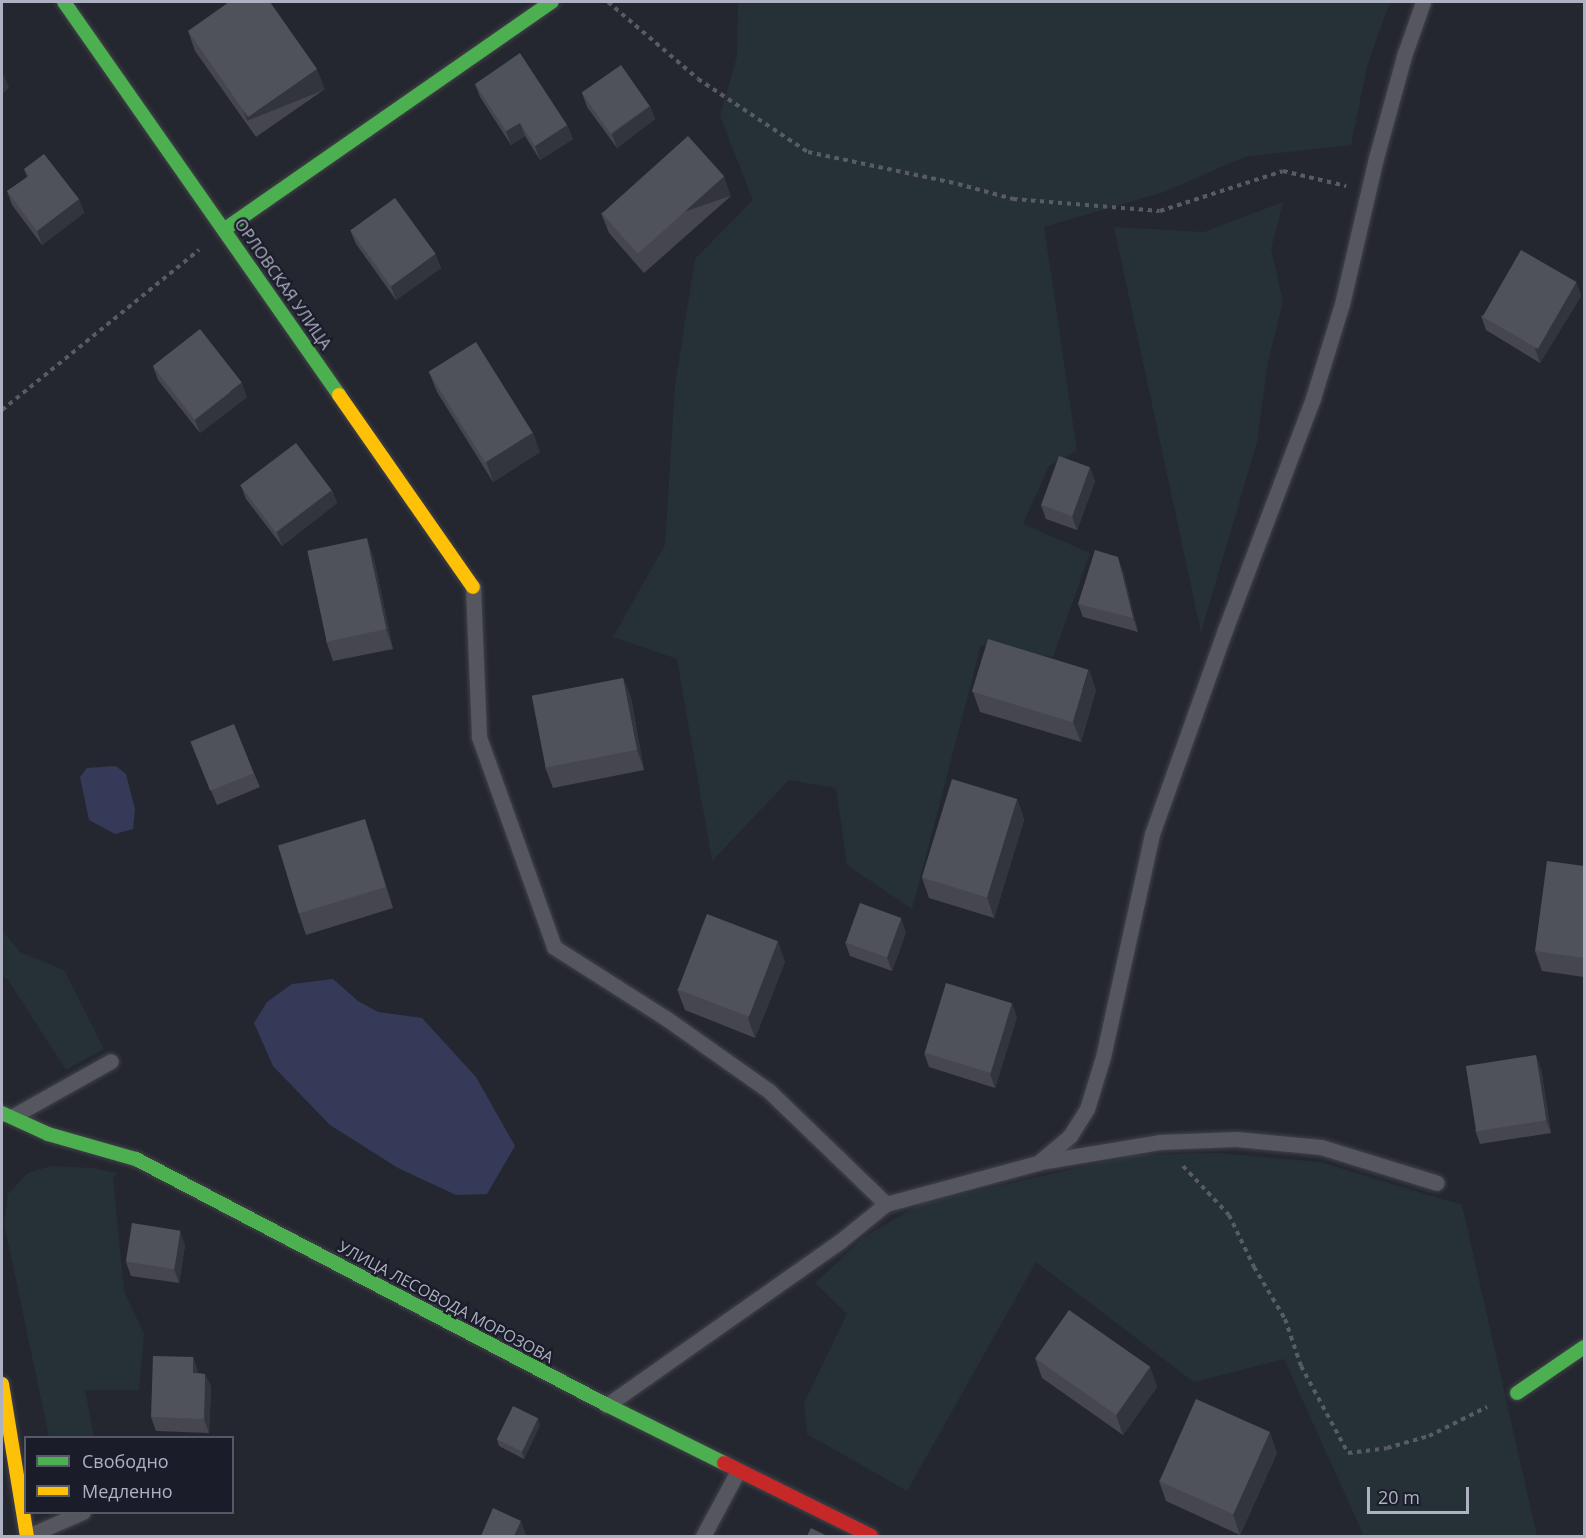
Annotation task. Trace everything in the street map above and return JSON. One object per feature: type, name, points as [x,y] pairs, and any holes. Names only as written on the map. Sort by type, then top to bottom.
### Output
[{"type":"street","name":"ОРЛОВСКАЯ УЛИЦА","points":[[64,2],[225,229],[473,587]]},
{"type":"street","points":[[225,229],[552,2]]},
{"type":"street","name":"УЛИЦА ЛЕСОВОДА МОРОЗОВА","points":[[8,1114],[48,1134],[136,1159],[608,1405],[871,1536]]},
{"type":"street","points":[[2,1130],[48,1134]]},
{"type":"street","points":[[1517,1392],[1584,1347]]},
{"type":"street","points":[[2,1384],[24,1513]]},
{"type":"street","points":[[24,1514],[28,1536]]},
{"type":"lane","points":[[1038,1163],[1070,1136],[1087,1109],[1103,1057],[1152,834],[1225,630],[1313,398],[1342,304],[1367,191],[1404,56],[1423,2]]},
{"type":"lane","points":[[473,587],[478,737],[554,946],[667,1019],[769,1091],[886,1204]]},
{"type":"lane","points":[[8,1114],[111,1061]]},
{"type":"lane","points":[[608,1405],[838,1242],[886,1204],[1038,1163],[1160,1142],[1236,1139],[1321,1148],[1437,1183]]},
{"type":"lane","points":[[703,1536],[738,1471]]},
{"type":"lane","points":[[28,1536],[78,1514]]},
{"type":"path","points":[[608,2],[698,79],[808,152],[958,184],[1013,199],[1160,212],[1283,171],[1367,191]]},
{"type":"path","points":[[2,410],[225,229]]},
{"type":"path","points":[[1160,1142],[1229,1215],[1254,1267],[1285,1318],[1301,1366],[1348,1453],[1387,1448],[1429,1436],[1517,1392]]},
{"type":"shaded area","points":[[738,2],[1390,2],[1367,66],[1351,145],[1244,157],[1164,192],[1044,227],[1077,451],[1049,466],[1023,524],[1090,553],[1053,657],[981,645],[912,909],[847,865],[836,788],[789,780],[712,861],[677,659],[613,637],[665,545],[675,385],[695,259],[753,200],[720,116],[737,56]]},
{"type":"shaded area","points":[[1283,202],[1271,249],[1283,301],[1268,362],[1257,442],[1201,632],[1114,227],[1204,232]]},
{"type":"shaded area","points":[[2,930],[20,952],[64,970],[104,1049],[66,1070],[8,980],[2,975]]},
{"type":"shaded area","points":[[1219,1153],[1320,1162],[1462,1205],[1537,1536],[1364,1536],[1284,1359],[1194,1382],[1036,1262],[907,1491],[807,1434],[804,1403],[847,1314],[815,1283],[864,1237],[920,1204],[1135,1155]]},
{"type":"shaded area","points":[[51,1166],[92,1168],[117,1173],[113,1179],[124,1291],[144,1334],[139,1390],[85,1390],[94,1436],[49,1436],[4,1223],[8,1194],[28,1173]]},
{"type":"water","points":[[116,766],[126,774],[135,809],[133,829],[115,834],[89,820],[80,777],[87,768]]},
{"type":"water","points":[[333,979],[358,1001],[378,1012],[422,1018],[476,1077],[515,1146],[487,1194],[456,1195],[398,1168],[330,1125],[273,1066],[254,1023],[267,1002],[292,984]]},
{"type":"building","points":[[229,2],[270,2],[317,69],[248,117],[188,31]]},
{"type":"building","points":[[520,53],[567,125],[535,146],[520,123],[506,131],[475,84]]},
{"type":"building","points":[[621,65],[650,106],[610,133],[582,93]]},
{"type":"building","points":[[688,136],[724,176],[638,254],[602,214]]},
{"type":"building","points":[[44,154],[79,199],[37,231],[7,191],[29,176],[24,169]]},
{"type":"building","points":[[395,198],[436,254],[391,286],[351,230]]},
{"type":"building","points":[[1521,250],[1576,282],[1538,349],[1482,317]]},
{"type":"building","points":[[200,329],[242,383],[195,420],[153,366]]},
{"type":"building","points":[[476,342],[533,433],[485,462],[429,372]]},
{"type":"building","points":[[296,443],[332,490],[276,532],[240,485]]},
{"type":"building","points":[[1059,456],[1090,467],[1072,516],[1041,505]]},
{"type":"building","points":[[367,538],[386,629],[327,642],[307,551]]},
{"type":"building","points":[[1095,550],[1118,557],[1133,618],[1078,604]]},
{"type":"building","points":[[988,639],[1088,670],[1072,722],[972,692]]},
{"type":"building","points":[[623,678],[637,750],[546,767],[532,696]]},
{"type":"building","points":[[234,724],[254,773],[210,791],[190,742]]},
{"type":"building","points":[[952,779],[1017,799],[987,897],[922,877]]},
{"type":"building","points":[[365,819],[386,887],[299,914],[278,846]]},
{"type":"building","points":[[1547,861],[1584,866],[1584,958],[1535,951]]},
{"type":"building","points":[[860,903],[901,918],[887,958],[846,942]]},
{"type":"building","points":[[707,914],[778,941],[749,1017],[678,990]]},
{"type":"building","points":[[946,983],[1012,1003],[991,1073],[925,1053]]},
{"type":"building","points":[[1536,1055],[1546,1120],[1476,1131],[1466,1066]]},
{"type":"building","points":[[132,1223],[180,1231],[174,1269],[126,1262]]},
{"type":"building","points":[[1069,1310],[1150,1367],[1116,1415],[1035,1358]]},
{"type":"building","points":[[153,1356],[193,1357],[193,1373],[205,1374],[204,1419],[151,1417]]},
{"type":"building","points":[[1196,1399],[1270,1432],[1233,1514],[1159,1481]]},
{"type":"building","points":[[513,1406],[538,1418],[522,1452],[497,1439]]},
{"type":"building","points":[[493,1508],[521,1521],[514,1536],[481,1536]]},
{"type":"building","points":[[811,1528],[827,1536],[807,1536]]},
{"type":"traffic: fast","points":[[64,2],[339,395]]},
{"type":"traffic: fast","points":[[225,229],[552,2]]},
{"type":"traffic: fast","points":[[2,1113],[48,1134],[136,1159],[607,1405],[724,1463]]},
{"type":"traffic: fast","points":[[1517,1393],[1584,1347]]},
{"type":"traffic: slow","points":[[339,395],[473,587]]},
{"type":"traffic: slow","points":[[2,1384],[27,1536]]},
{"type":"traffic: jam","points":[[724,1463],[871,1536]]}]
